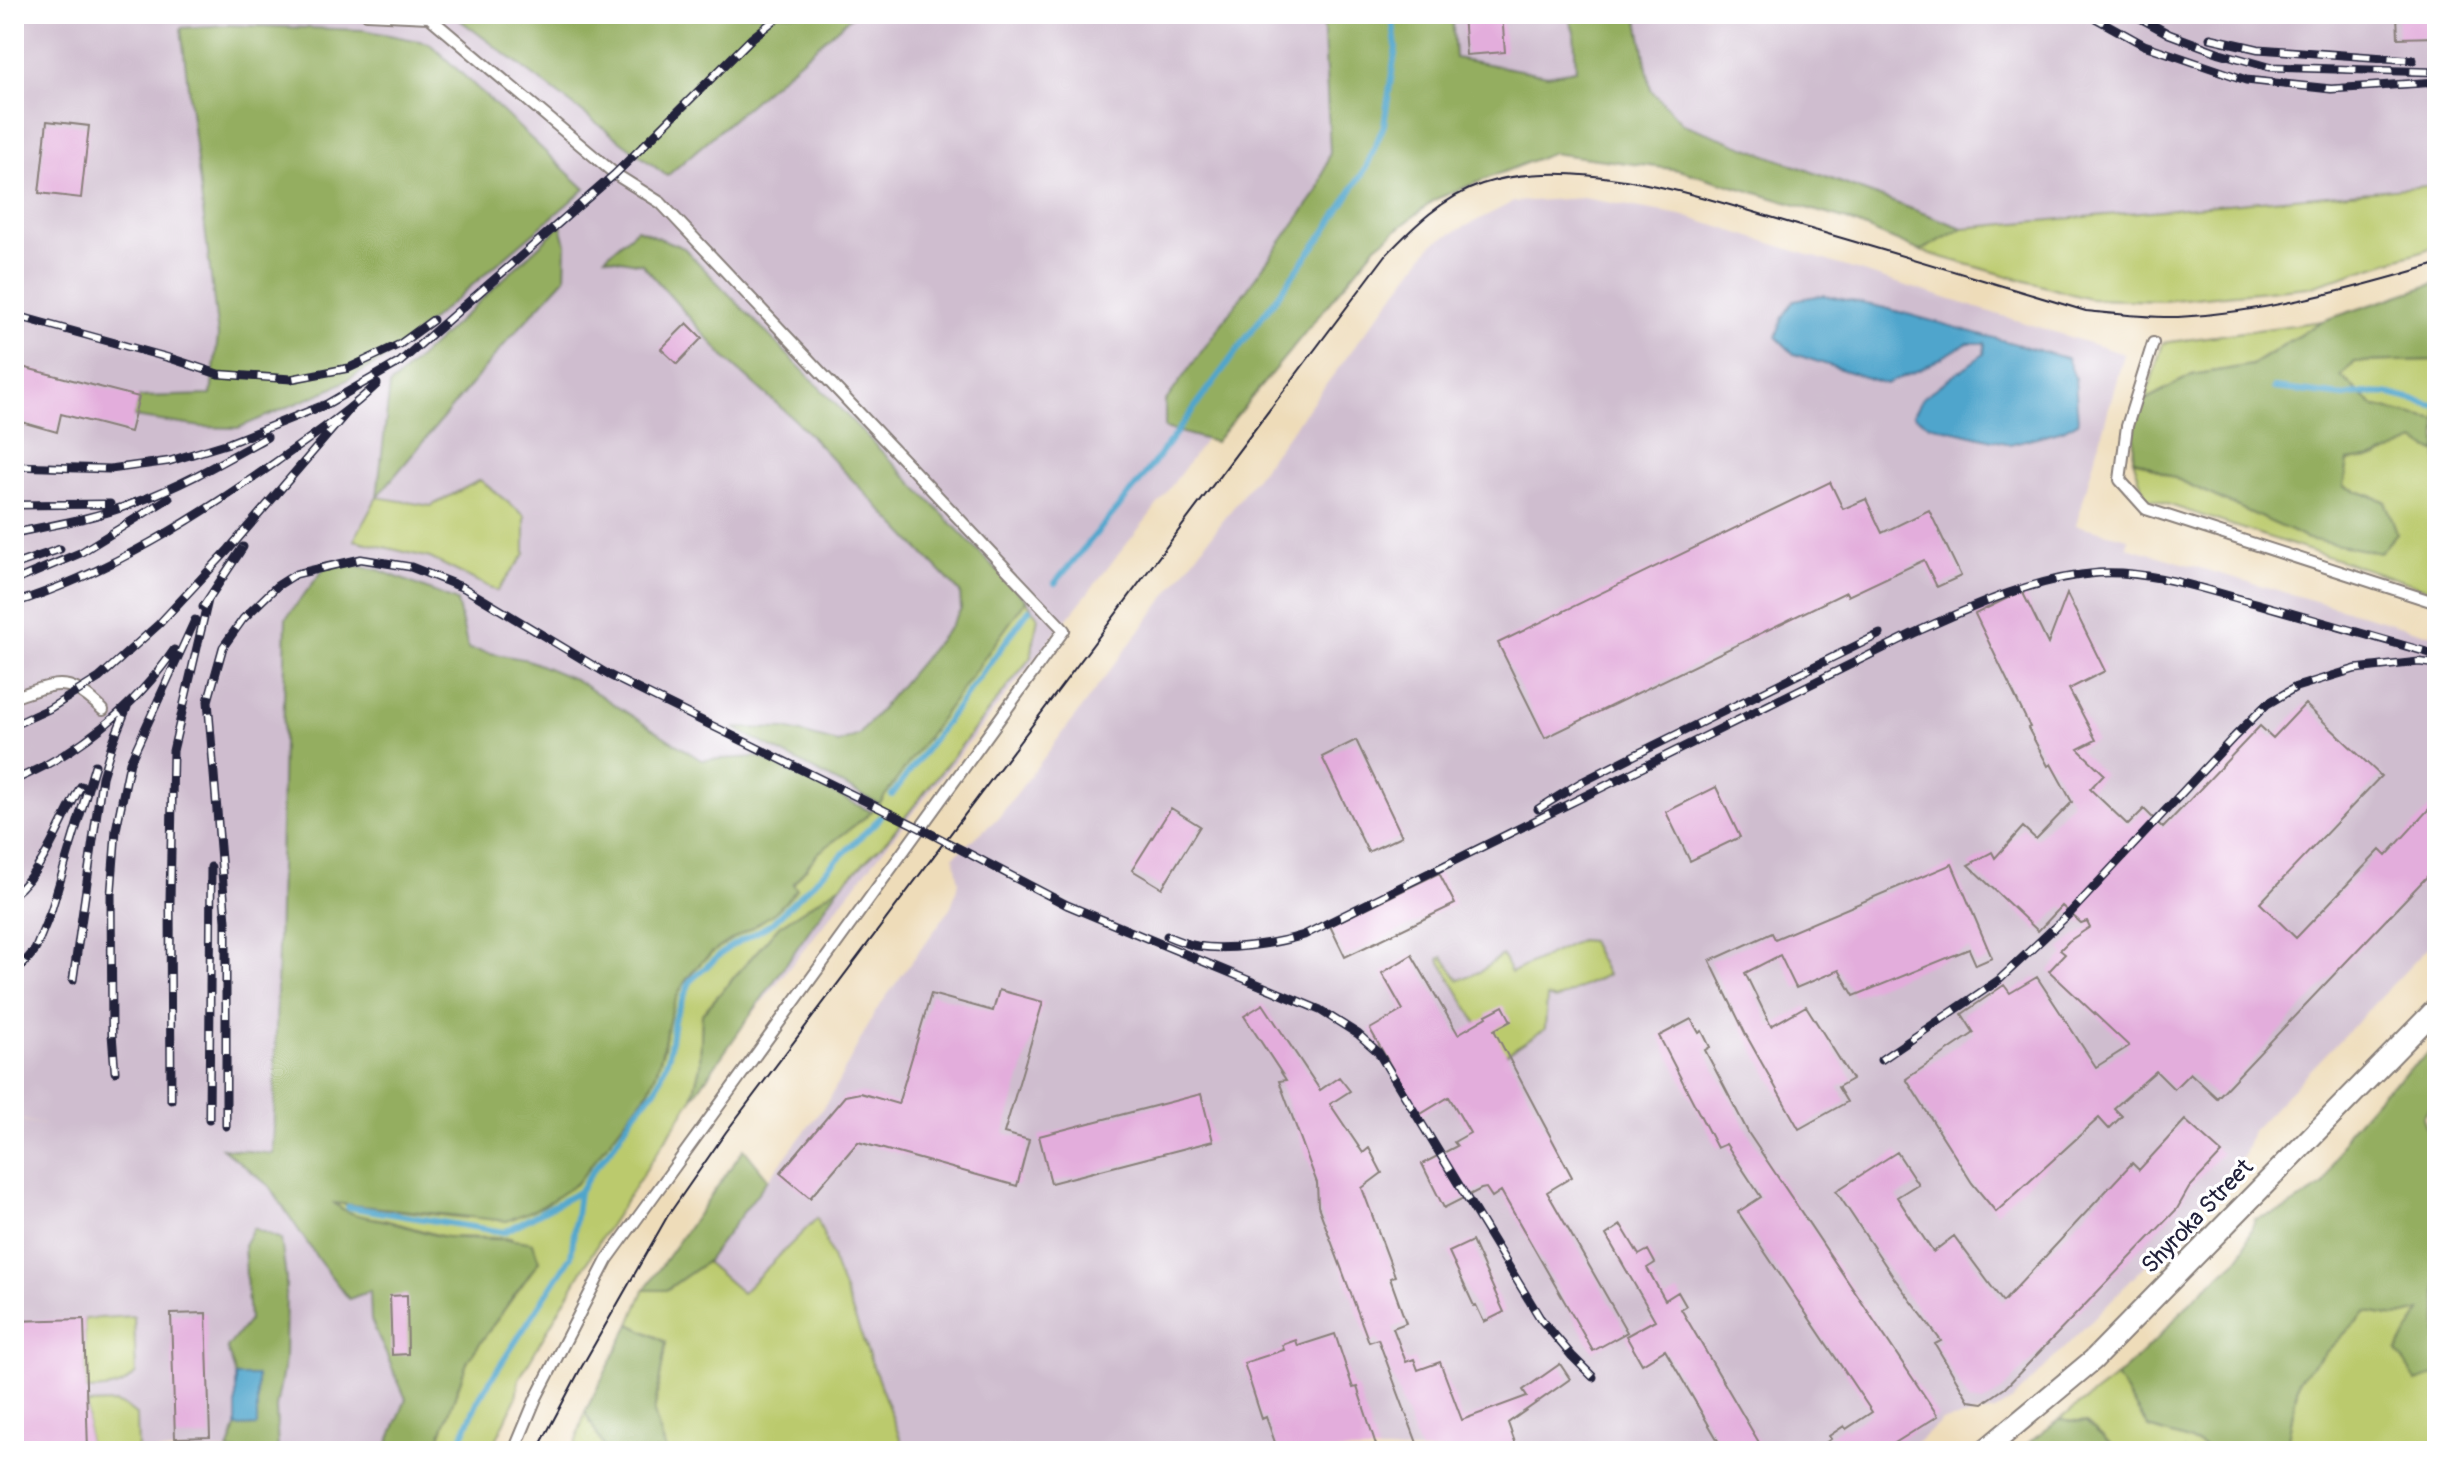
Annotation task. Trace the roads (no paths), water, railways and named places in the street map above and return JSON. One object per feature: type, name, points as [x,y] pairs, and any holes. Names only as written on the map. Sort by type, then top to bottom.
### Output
[{"type":"street","name":"Shyroka Street","points":[[1984,1451],[2093,1360],[2437,1008]]},
{"type":"lane","points":[[367,14],[429,16],[615,174],[661,203],[1064,630],[607,1260],[536,1398],[514,1451]]},
{"type":"lane","points":[[2153,343],[2127,426],[2120,480],[2146,509],[2437,603]]},
{"type":"lane","points":[[14,697],[69,685],[81,690],[103,710]]},
{"type":"water","points":[[1823,295],[1885,308],[2067,358],[2075,378],[2078,422],[2063,430],[2010,444],[1929,425],[1913,415],[1923,397],[1984,354],[1985,343],[1968,343],[1886,384],[1794,354],[1776,337],[1783,317],[1794,300]]},
{"type":"water","points":[[236,1376],[257,1376],[257,1426],[236,1427]]},
{"type":"waterway","points":[[1055,583],[1141,480],[1325,232],[1366,168],[1384,125],[1396,47],[1392,14]]},
{"type":"waterway","points":[[2274,388],[2344,396],[2390,394],[2437,406]]},
{"type":"waterway","points":[[892,795],[1029,610]]},
{"type":"waterway","points":[[348,1207],[504,1232],[579,1192],[633,1115],[657,1087],[669,1055],[674,1020],[691,980],[728,948],[771,924],[881,817]]},
{"type":"waterway","points":[[456,1451],[479,1398],[571,1256],[579,1192]]},
{"type":"tram line","points":[[537,1451],[667,1217],[726,1132],[1386,255],[1418,223],[1454,196],[1482,184],[1521,176],[1562,174],[1649,184],[1735,206],[2086,311],[2144,316],[2178,317],[2277,305],[2437,264]]},
{"type":"railway","points":[[14,466],[110,469],[170,461],[229,443],[327,404],[400,362],[615,174],[752,38],[782,14]]},
{"type":"railway","points":[[2088,14],[2144,45],[2246,80],[2331,89],[2437,82]]},
{"type":"railway","points":[[2133,14],[2169,34],[2269,67],[2435,72]]},
{"type":"railway","points":[[2210,38],[2258,49],[2413,60]]},
{"type":"railway","points":[[14,315],[218,374],[291,379],[349,368],[400,344],[433,320]]},
{"type":"railway","points":[[14,603],[84,576],[183,524],[315,434],[377,384]]},
{"type":"railway","points":[[14,725],[49,709],[99,678],[159,624],[229,549],[348,411]]},
{"type":"railway","points":[[14,533],[90,517],[134,503],[185,481],[267,437]]},
{"type":"railway","points":[[14,581],[80,553],[169,498]]},
{"type":"railway","points":[[14,505],[110,504]]},
{"type":"railway","points":[[203,607],[243,547]]},
{"type":"railway","points":[[14,565],[60,549]]},
{"type":"railway","points":[[226,1126],[226,921],[208,701],[223,647],[243,619],[277,586],[296,574],[361,559],[411,567],[464,588],[609,675],[920,828],[1067,905],[1320,1010],[1358,1034],[1378,1052],[1540,1318],[1593,1377]]},
{"type":"railway","points":[[1167,936],[1197,946],[1222,948],[1265,944],[1304,935],[1914,633],[2004,595],[2051,581],[2099,573],[2158,578],[2437,655]]},
{"type":"railway","points":[[171,1100],[173,751],[208,600]]},
{"type":"railway","points":[[115,1072],[111,895],[116,830],[130,762],[195,620]]},
{"type":"railway","points":[[1538,809],[1580,783],[1880,634]]},
{"type":"railway","points":[[14,780],[60,757],[103,727],[142,690],[174,650]]},
{"type":"railway","points":[[1881,1060],[1999,980],[2070,913],[2267,704],[2296,687],[2355,669],[2419,662],[2437,664]]},
{"type":"railway","points":[[73,980],[102,777],[127,707]]},
{"type":"railway","points":[[14,975],[35,950],[51,911],[95,765]]},
{"type":"railway","points":[[14,894],[43,858],[81,786]]},
{"type":"railway","points":[[209,1119],[211,867]]}]
